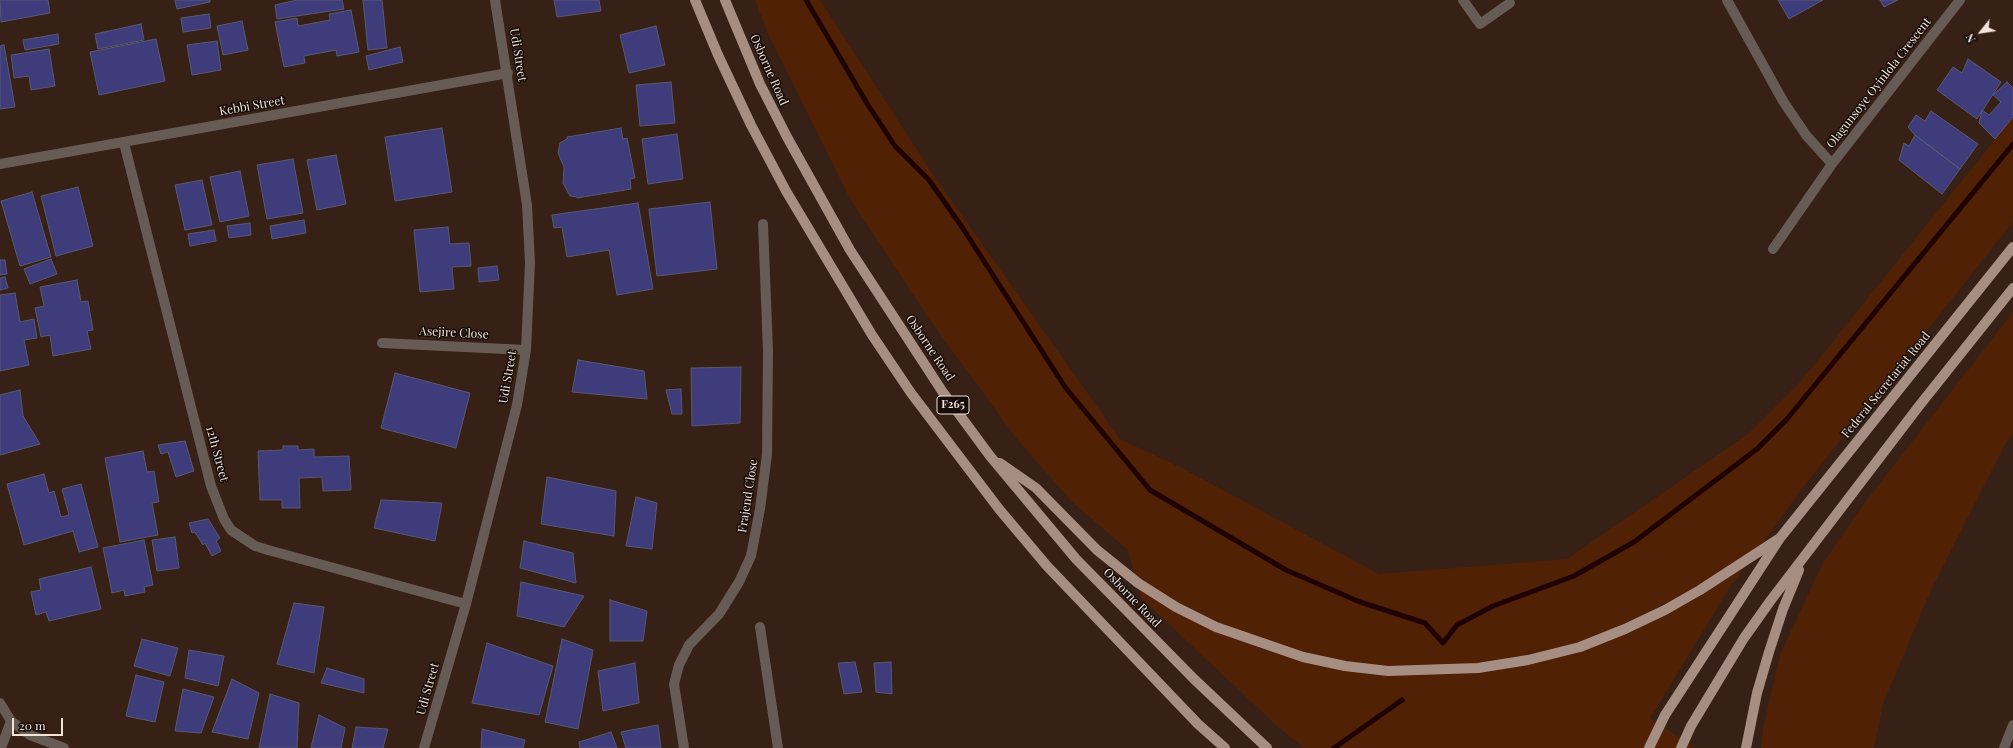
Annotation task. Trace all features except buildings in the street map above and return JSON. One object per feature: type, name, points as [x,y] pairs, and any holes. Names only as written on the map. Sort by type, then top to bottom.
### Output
[{"type":"main road","name":"F265","points":[[695,0],[721,62],[751,125],[786,191],[864,322],[911,393],[985,492],[1047,566],[1198,724],[1224,748]]},
{"type":"main road","name":"Osborne Road","points":[[725,0],[763,91],[787,137],[850,250],[942,391],[990,456],[1076,559],[1177,662],[1266,748]]},
{"type":"main road","name":"Federal Secretariat Road","points":[[1780,538],[2013,247]]},
{"type":"main road","points":[[1681,748],[1691,726],[1740,645],[1771,600],[1919,406],[2013,288]]},
{"type":"main road","points":[[990,456],[1036,488],[1097,550],[1138,583],[1176,607],[1216,627],[1303,657],[1345,666],[1388,671],[1478,668],[1528,660],[1580,647],[1625,629],[1665,610],[1730,571],[1780,538]]},
{"type":"main road","points":[[1649,748],[1665,715],[1747,586],[1780,538]]},
{"type":"main road","points":[[1746,748],[1758,693],[1783,609],[1804,557]]},
{"type":"street","name":"Udi Street","points":[[424,748],[466,604],[517,405],[526,350],[530,263],[527,205],[508,73],[495,0]]},
{"type":"street","points":[[1463,0],[1480,24],[1510,4]]},
{"type":"street","points":[[1726,0],[1783,101],[1806,135],[1832,164]]},
{"type":"street","name":"Olagunsoye Oyinlola Crescent","points":[[1772,249],[1832,164],[1960,0]]},
{"type":"street","name":"Kebbi Street","points":[[0,164],[508,73]]},
{"type":"street","name":"12th Street","points":[[124,142],[211,486],[224,519],[231,530],[255,546],[466,604]]},
{"type":"street","name":"Frajend Close","points":[[684,748],[674,684],[679,665],[689,645],[718,614],[739,582],[751,556],[760,509],[767,454],[768,351],[763,224]]},
{"type":"street","name":"Asejire Close","points":[[382,343],[526,350]]},
{"type":"street","points":[[760,627],[778,748]]},
{"type":"street","points":[[0,703],[11,721],[30,735],[64,748]]},
{"type":"street","points":[[2,748],[11,721]]},
{"type":"street","points":[[2004,748],[2013,725]]},
{"type":"shaded area","points":[[755,0],[820,0],[932,173],[1120,439],[1180,467],[1379,574],[1567,559],[1748,434],[1801,381],[2013,117],[2013,222],[1804,486],[1730,587],[1650,718],[1695,748],[1304,748],[1276,725],[1141,598],[1128,550],[1072,502],[1016,438],[929,319],[849,197],[768,34]]},
{"type":"shaded area","points":[[2013,312],[2013,434],[2004,446],[1931,590],[1883,704],[1874,748],[1761,748],[1763,728],[1781,652],[1824,561],[1866,501]]},
{"type":"waterway","points":[[806,0],[868,105],[895,146],[929,180],[962,227],[1065,387],[1150,490],[1286,570],[1360,602],[1425,623],[1443,643],[1457,625],[1493,606],[1574,576],[1634,542],[1757,449],[1787,419],[2013,144]]},
{"type":"waterway","points":[[1334,748],[1402,700]]}]
